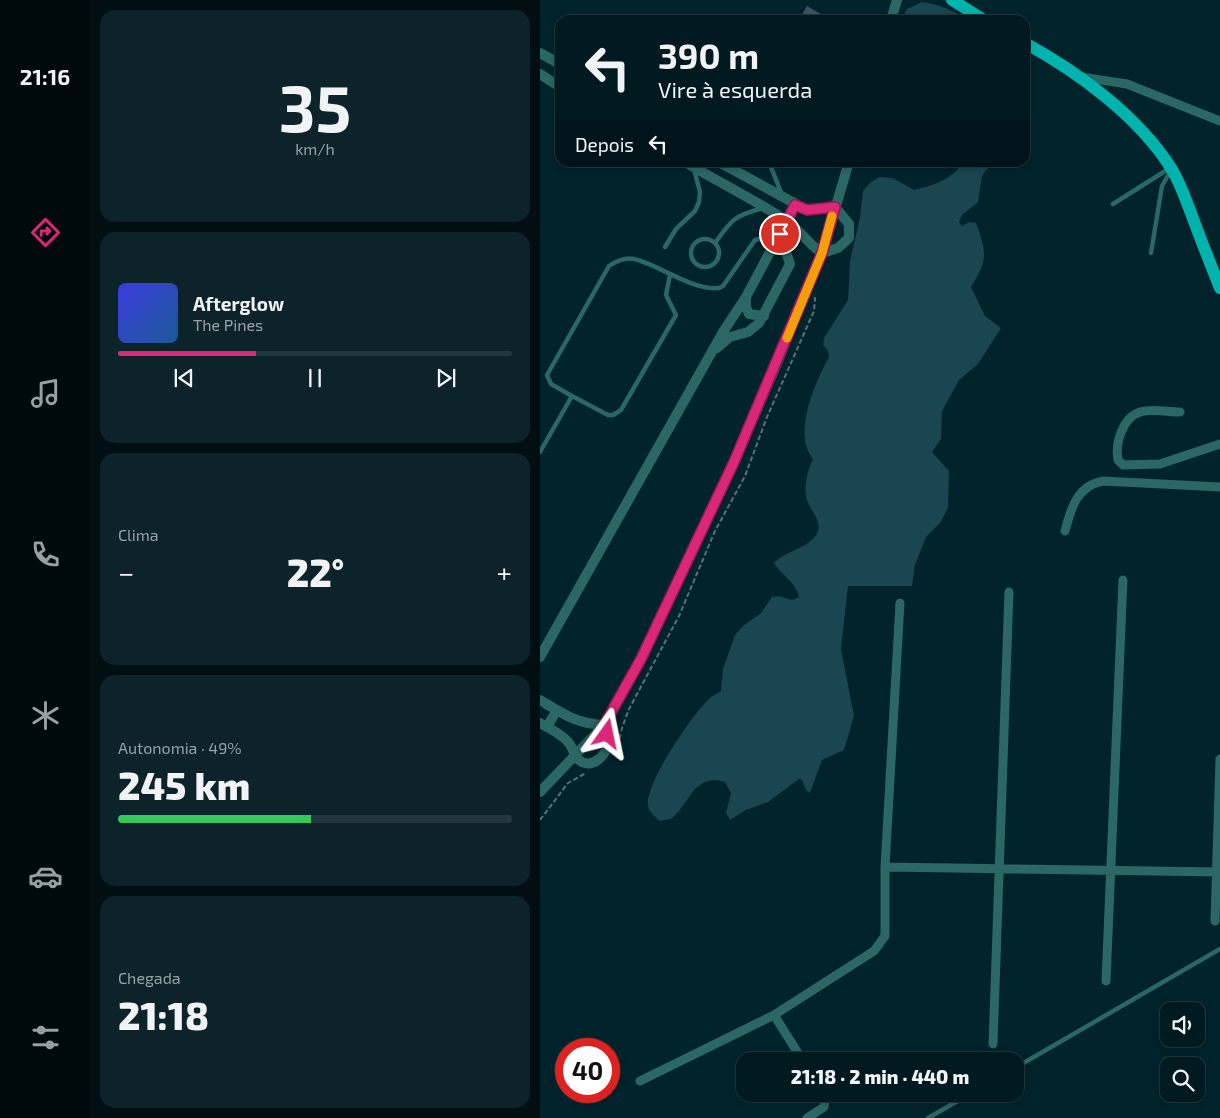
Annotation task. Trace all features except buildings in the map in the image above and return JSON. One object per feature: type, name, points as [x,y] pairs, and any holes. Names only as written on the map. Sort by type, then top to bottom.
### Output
[{"type":"main road","points":[[952,0],[976,15]]},
{"type":"main road","points":[[1030,46],[1080,77],[1135,126],[1171,168],[1220,288]]},
{"type":"street","points":[[892,15],[897,0]]},
{"type":"street","points":[[540,53],[555,61]]},
{"type":"street","points":[[540,74],[555,83]]},
{"type":"street","points":[[1080,77],[1127,84],[1220,121]]},
{"type":"street","points":[[696,167],[787,221],[802,234],[813,248],[822,253],[838,248],[849,238],[849,224],[835,207]]},
{"type":"street","points":[[728,167],[807,210],[835,207]]},
{"type":"street","points":[[540,792],[604,725],[641,659],[734,462],[822,253],[847,167]]},
{"type":"street","points":[[540,657],[723,332],[746,298],[795,205]]},
{"type":"street","points":[[714,350],[730,337],[755,328],[764,316],[790,264],[780,234]]},
{"type":"street","points":[[768,256],[787,251]]},
{"type":"street","points":[[746,298],[746,307],[749,314],[764,316]]},
{"type":"street","points":[[1180,412],[1149,410],[1133,416],[1124,426],[1118,441],[1118,460],[1123,465],[1160,464],[1220,444]]},
{"type":"street","points":[[1065,531],[1072,507],[1081,492],[1093,483],[1103,481],[1220,487]]},
{"type":"street","points":[[1106,982],[1123,580]]},
{"type":"street","points":[[993,1044],[1009,592]]},
{"type":"street","points":[[640,1081],[774,1015],[874,951],[885,936],[885,867],[900,603]]},
{"type":"street","points":[[540,700],[585,724],[604,725]]},
{"type":"street","points":[[557,710],[544,725],[570,744],[579,760],[590,764],[602,756],[608,742],[604,725]]},
{"type":"street","points":[[1215,921],[1219,872],[1220,759]]},
{"type":"street","points":[[885,867],[1219,872]]},
{"type":"street","points":[[774,1015],[797,1052]]},
{"type":"street","points":[[807,1118],[824,1107],[825,1102]]},
{"type":"lane","points":[[666,247],[676,229],[695,211],[699,202],[700,192],[692,167]]},
{"type":"lane","points":[[771,167],[783,198]]},
{"type":"lane","points":[[1113,204],[1171,168]]},
{"type":"lane","points":[[1151,253],[1162,186],[1171,168]]},
{"type":"lane","points":[[715,243],[729,222],[740,215],[763,208]]},
{"type":"lane","points":[[670,275],[666,295],[676,315],[621,410],[613,416],[608,415],[551,384],[548,375],[608,266],[615,262],[634,258],[670,275],[719,288],[723,286],[755,240],[780,234]]},
{"type":"lane","points":[[705,239],[715,243],[718,248],[719,257],[713,265],[703,268],[694,263],[691,254],[694,243],[705,239]]},
{"type":"lane","points":[[540,452],[572,396]]},
{"type":"lane","points":[[1024,1063],[1220,949]]},
{"type":"lane","points":[[928,1118],[956,1102]]},
{"type":"shaded area","points":[[922,2],[943,7],[959,15],[904,15],[907,9]]},
{"type":"shaded area","points":[[960,167],[989,167],[982,176],[978,202],[962,215],[959,222],[962,226],[969,222],[976,223],[984,256],[977,278],[971,287],[985,316],[1001,328],[978,364],[959,380],[942,411],[941,439],[932,452],[949,471],[948,508],[940,523],[926,537],[915,565],[912,586],[848,586],[841,649],[854,716],[844,750],[822,760],[810,793],[806,790],[802,780],[799,779],[768,802],[746,810],[730,820],[726,813],[731,793],[725,782],[715,780],[706,782],[693,791],[672,818],[660,821],[654,816],[648,806],[653,783],[670,751],[691,720],[709,699],[721,691],[723,669],[735,635],[743,626],[761,613],[772,597],[779,596],[792,600],[799,597],[795,587],[774,563],[807,544],[816,535],[818,530],[819,525],[806,496],[807,477],[813,459],[807,449],[805,423],[812,394],[829,357],[828,351],[823,345],[824,338],[848,300],[850,261],[860,217],[863,191],[871,182],[880,177],[893,178],[914,190],[935,184],[947,178]]},
{"type":"slow traffic","points":[[787,338],[822,253],[832,216]]},
{"type":"route","points":[[607,734],[604,725],[641,659],[734,462],[773,373],[822,253],[835,207],[818,211],[807,210],[795,205],[780,234]]}]
